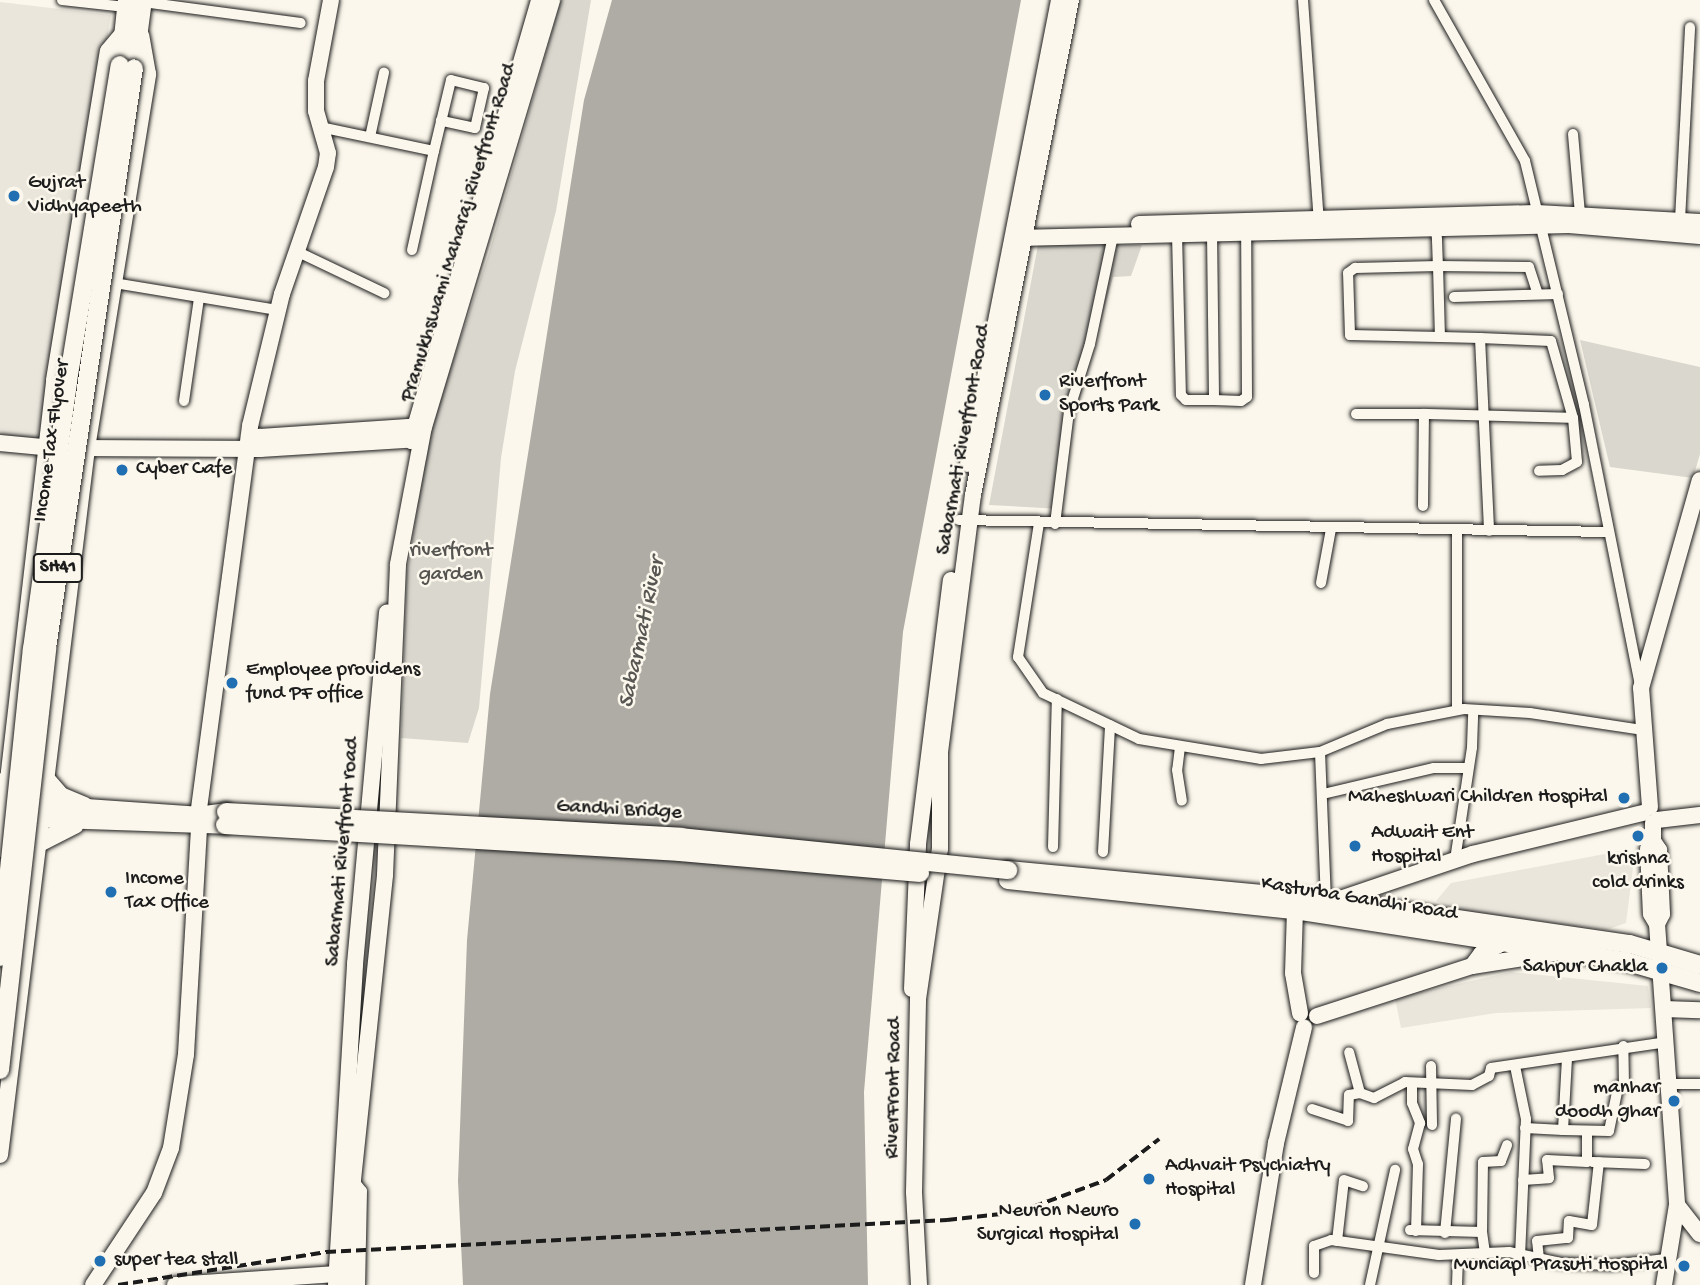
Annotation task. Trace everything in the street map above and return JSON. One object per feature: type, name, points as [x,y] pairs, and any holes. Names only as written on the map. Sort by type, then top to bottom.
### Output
[{"type":"main road","name":"SH41","points":[[133,30],[135,2]]},
{"type":"main road","name":"Income Tax Flyover","points":[[0,957],[33,636],[68,381],[133,30]]},
{"type":"main road","name":"Income Tax Flyover","points":[[0,1070],[49,635],[127,66]]},
{"type":"main road","name":"Gandhi Bridge","points":[[2,810],[199,822],[226,818],[1008,875]]},
{"type":"main road","points":[[41,842],[91,815]]},
{"type":"main road","name":"Kasturba Gandhi Road","points":[[1008,875],[1338,901],[1501,936],[1555,953],[1625,961],[1661,974],[1700,983]]},
{"type":"main road","name":"Kasturba Gandhi Road","points":[[1008,875],[1501,936],[1630,944],[1700,965]]},
{"type":"street","points":[[62,0],[135,2],[301,23]]},
{"type":"street","points":[[93,1285],[154,1193],[171,1148],[186,1054],[199,822],[247,446],[277,310],[327,167],[328,153],[320,127],[316,81],[331,0]]},
{"type":"street","points":[[0,443],[45,448],[247,446],[260,437],[417,432],[539,0]]},
{"type":"street","name":"Pramukhswami Maharaj Riverfront Road","points":[[412,480],[417,432],[496,200],[552,0]]},
{"type":"street","name":"Sabarmati Riverfront Road","points":[[914,894],[918,844],[964,521],[1019,232],[1059,0]]},
{"type":"street","name":"Sabarmati Riverfront Road","points":[[1019,232],[1071,0]]},
{"type":"street","points":[[1303,0],[1319,224]]},
{"type":"street","points":[[1434,0],[1525,160],[1558,294],[1641,688],[1642,730],[1653,841],[1648,849],[1650,901],[1657,924],[1660,955],[1677,1205],[1664,1285]]},
{"type":"street","points":[[1680,220],[1690,27]]},
{"type":"street","points":[[0,840],[4,782],[45,448],[108,51],[133,30],[148,74],[87,448],[48,780],[35,811],[41,842],[0,1155]]},
{"type":"street","points":[[370,137],[384,73]]},
{"type":"street","points":[[412,250],[434,150],[441,121],[451,80],[484,88],[474,128],[441,121]]},
{"type":"street","points":[[320,127],[434,150]]},
{"type":"street","points":[[1573,134],[1580,214]]},
{"type":"street","points":[[1019,232],[1113,236],[1246,232],[1319,224],[1436,228],[1580,214],[1700,222]]},
{"type":"street","points":[[1019,232],[1539,220],[1700,236]]},
{"type":"street","points":[[1436,228],[1440,337]]},
{"type":"street","points":[[1177,234],[1181,395],[1186,400],[1241,401],[1247,397],[1246,232]]},
{"type":"street","points":[[1212,233],[1214,400]]},
{"type":"street","points":[[1055,524],[1069,411],[1090,344],[1113,236]]},
{"type":"street","points":[[296,251],[384,293]]},
{"type":"street","points":[[1538,294],[1529,267],[1438,266],[1350,270],[1348,330],[1354,337],[1551,341],[1573,418],[1577,462],[1562,470],[1539,471]]},
{"type":"street","points":[[114,283],[277,310]]},
{"type":"street","points":[[1454,297],[1558,294]]},
{"type":"street","points":[[184,401],[199,298]]},
{"type":"street","points":[[1480,338],[1486,416],[1489,531]]},
{"type":"street","points":[[1356,414],[1573,418]]},
{"type":"street","points":[[1423,506],[1424,414]]},
{"type":"street","name":"Sabarmati Riverfront road","points":[[336,1279],[355,964],[390,553],[417,432]]},
{"type":"street","name":"Sabarmati Riverfront road","points":[[349,1285],[353,1180],[385,875],[398,564],[412,480]]},
{"type":"street","points":[[1641,688],[1700,480]]},
{"type":"street","points":[[964,521],[1609,532]]},
{"type":"street","name":"Sabarmati Riverfront Road","points":[[936,893],[940,752],[964,521]]},
{"type":"street","points":[[1039,523],[1017,657],[1043,693],[1139,739],[1261,759],[1320,752],[1387,724],[1457,710],[1577,718],[1642,730]]},
{"type":"street","points":[[1321,583],[1331,528]]},
{"type":"street","points":[[1457,530],[1457,710]]},
{"type":"street","points":[[1053,846],[1057,699]]},
{"type":"street","points":[[1455,860],[1473,710]]},
{"type":"street","points":[[1103,852],[1110,725]]},
{"type":"street","points":[[1180,747],[1177,769],[1182,801]]},
{"type":"street","points":[[1320,752],[1338,901]]},
{"type":"street","points":[[1323,793],[1434,768],[1468,768]]},
{"type":"street","points":[[48,780],[65,797],[91,815]]},
{"type":"street","points":[[1338,901],[1455,860],[1651,816],[1700,808]]},
{"type":"street","points":[[1338,901],[1475,859],[1651,816],[1700,815]]},
{"type":"street","name":"RiverFront Road","points":[[919,1285],[914,1192],[918,999],[936,893]]},
{"type":"street","name":"RiverFront Road","points":[[913,1285],[906,1191],[914,894]]},
{"type":"street","points":[[1253,1285],[1276,1143],[1307,1018],[1293,973],[1296,910]]},
{"type":"street","points":[[1472,965],[1501,936]]},
{"type":"street","points":[[1307,1018],[1472,965],[1555,953]]},
{"type":"street","points":[[1664,1009],[1700,1010]]},
{"type":"street","points":[[1312,1109],[1348,1121],[1349,1095],[1360,1093],[1374,1098],[1394,1085],[1412,1083],[1472,1085],[1489,1076],[1491,1068],[1567,1059],[1623,1046],[1667,1042]]},
{"type":"street","points":[[1525,1128],[1609,1131],[1618,1087],[1624,1085],[1623,1046]]},
{"type":"street","points":[[1349,1052],[1360,1093]]},
{"type":"street","points":[[1563,1130],[1567,1059]]},
{"type":"street","points":[[1431,1066],[1432,1125]]},
{"type":"street","points":[[1515,1066],[1525,1128],[1520,1255]]},
{"type":"street","points":[[1412,1083],[1412,1103],[1420,1123],[1413,1149],[1418,1164],[1413,1230],[1482,1232]]},
{"type":"street","points":[[1670,1084],[1700,1084]]},
{"type":"street","points":[[1445,1233],[1456,1118]]},
{"type":"street","points":[[1587,1131],[1587,1161]]},
{"type":"street","points":[[1485,1254],[1482,1232],[1483,1162],[1501,1161],[1507,1145]]},
{"type":"street","points":[[1523,1180],[1549,1178],[1547,1160],[1644,1164]]},
{"type":"street","points":[[1539,1259],[1537,1241],[1568,1238],[1569,1221],[1592,1225],[1600,1162]]},
{"type":"street","points":[[1370,1285],[1395,1170]]},
{"type":"street","points":[[353,1180],[362,1191],[360,1285]]},
{"type":"street","points":[[1337,1241],[1344,1180],[1363,1186]]},
{"type":"street","points":[[1677,1205],[1700,1233]]},
{"type":"street","points":[[1314,1273],[1314,1246],[1337,1241],[1458,1255],[1520,1255],[1610,1265],[1667,1259]]},
{"type":"street","points":[[1457,1285],[1458,1255]]},
{"type":"street","points":[[175,1285],[336,1279]]},
{"type":"shaded area","points":[[0,2],[111,15],[40,443],[0,437]]},
{"type":"shaded area","points":[[1626,850],[1633,868],[1626,923],[1606,930],[1456,910],[1436,901],[1451,883]]},
{"type":"shaded area","points":[[1511,972],[1648,986],[1651,1008],[1496,1013],[1401,1028],[1395,998]]},
{"type":"green space","name":"riverfront garden","points":[[561,0],[591,0],[556,211],[515,371],[501,458],[479,708],[468,743],[401,738],[407,572],[430,430],[489,253]]},
{"type":"green space","name":"Riverfront Sports Park","points":[[1038,245],[1142,245],[1131,276],[1113,277],[1073,423],[1061,509],[989,505]]},
{"type":"green space","points":[[1580,340],[1700,367],[1700,454],[1693,478],[1610,467]]},
{"type":"water","name":"Sabarmati River","points":[[612,0],[1021,0],[903,632],[864,1092],[868,1285],[463,1285],[458,1181],[467,940],[490,694],[584,100]]},
{"type":"railway","points":[[118,1285],[326,1252],[947,1220],[1019,1212],[1106,1180],[1159,1139]]},
{"type":"place","name":"Gujrat Vidhyapeeth","points":[[14,196]]},
{"type":"place","name":"Riverfront Sports Park","points":[[1045,395]]},
{"type":"place","name":"Cyber Cafe","points":[[122,470]]},
{"type":"place","name":"Employee providens fund PF office","points":[[232,683]]},
{"type":"place","name":"Maheshwari Children Hospital","points":[[1624,798]]},
{"type":"place","name":"krishna cold drinks","points":[[1638,836]]},
{"type":"place","name":"Adwait Ent Hospital","points":[[1355,846]]},
{"type":"place","name":"Income Tax Office","points":[[111,892]]},
{"type":"place","name":"Sahpur Chakla","points":[[1662,968]]},
{"type":"place","name":"manhar doodh ghar","points":[[1674,1101]]},
{"type":"place","name":"Adhvait Psychiatry Hospital","points":[[1149,1179]]},
{"type":"place","name":"Neuron Neuro Surgical Hospital","points":[[1135,1224]]},
{"type":"place","name":"super tea stall","points":[[100,1261]]},
{"type":"place","name":"Munciapl Prasuti Hospital","points":[[1684,1266]]}]
